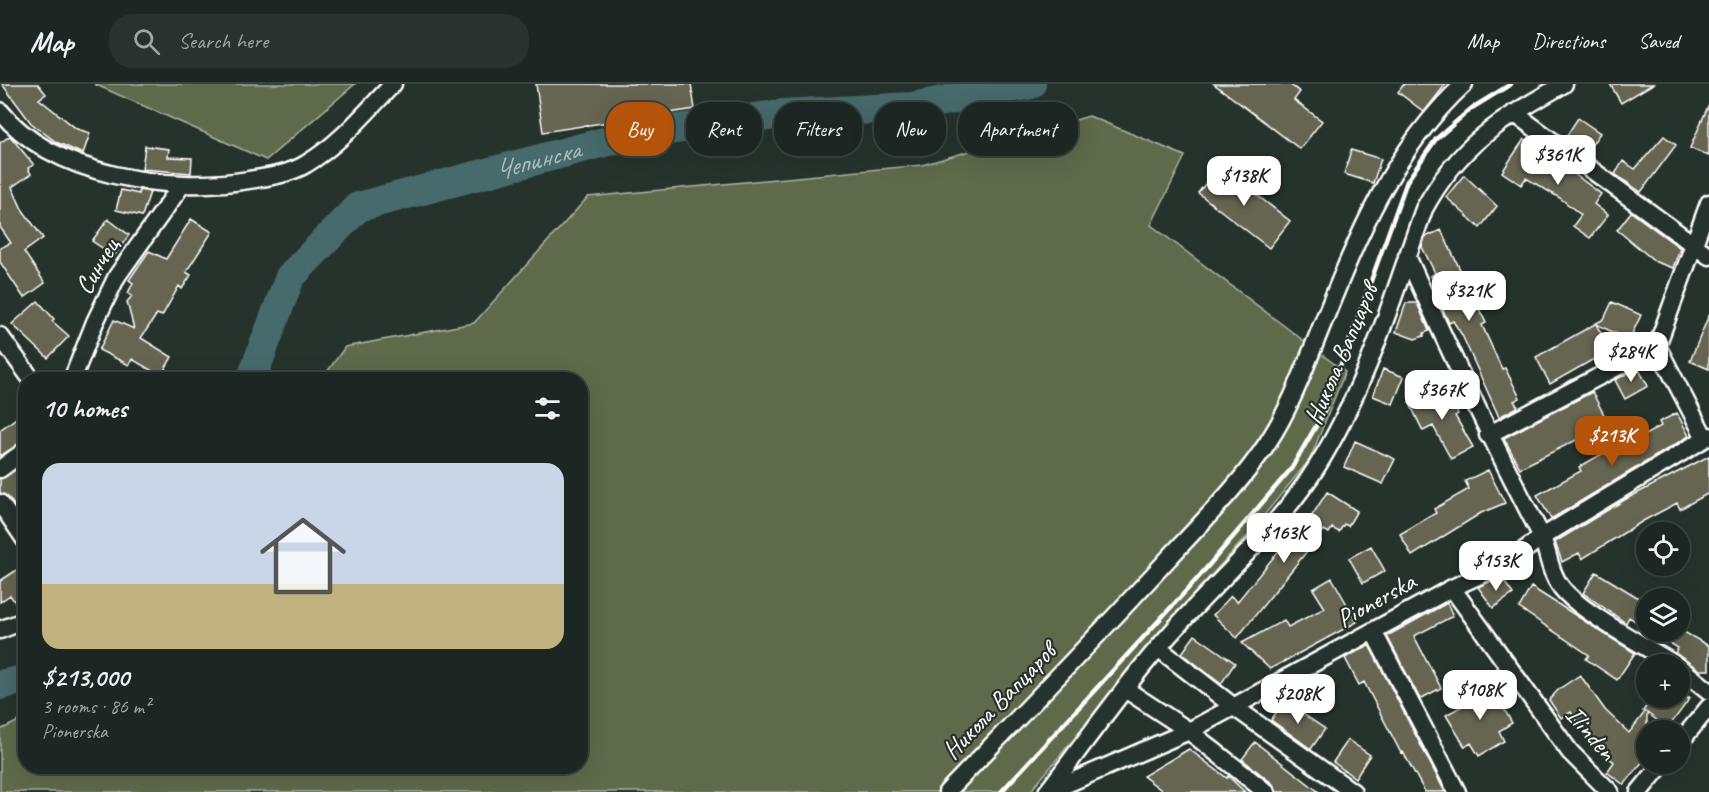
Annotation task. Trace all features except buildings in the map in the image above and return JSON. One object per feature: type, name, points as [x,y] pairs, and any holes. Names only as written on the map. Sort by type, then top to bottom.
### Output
[{"type":"street","points":[[0,111],[29,139],[51,152],[94,168],[142,180],[181,186],[224,184],[268,177],[304,165],[337,142],[393,84]]},
{"type":"street","name":"Никола Вапцаров","points":[[947,792],[1129,602],[1250,467],[1283,416],[1358,236],[1384,183],[1410,143],[1438,108],[1464,84]]},
{"type":"street","name":"Никола Вапцаров","points":[[1048,792],[1158,648],[1279,516],[1317,467],[1350,411],[1424,209],[1456,158],[1514,113],[1564,84]]},
{"type":"street","points":[[1514,113],[1709,256]]},
{"type":"street","name":"Синчец","points":[[75,372],[117,276],[181,186]]},
{"type":"street","points":[[1488,435],[1657,346],[1692,244],[1709,203]]},
{"type":"street","points":[[1407,256],[1488,435],[1542,537],[1551,572],[1562,589],[1577,603],[1658,654]]},
{"type":"street","points":[[0,336],[26,372]]},
{"type":"street","points":[[1657,346],[1707,437]]},
{"type":"street","name":"Pionerska","points":[[1048,792],[1189,732],[1452,588],[1508,562],[1542,537],[1707,437]]},
{"type":"street","points":[[0,469],[18,456]]},
{"type":"street","points":[[0,503],[18,529]]},
{"type":"street","name":"Ilinden","points":[[1452,588],[1570,752],[1610,792]]},
{"type":"street","points":[[0,630],[18,623]]},
{"type":"street","points":[[1373,631],[1456,792]]},
{"type":"street","points":[[1158,648],[1234,707],[1353,792]]},
{"type":"street","points":[[1690,676],[1709,691]]},
{"type":"street","points":[[1125,689],[1189,732],[1266,792]]},
{"type":"street","points":[[1690,730],[1709,707]]},
{"type":"street","points":[[1639,792],[1654,774]]},
{"type":"green space","points":[[94,84],[355,84],[266,160]]},
{"type":"green space","points":[[1089,116],[1185,156],[1151,225],[1345,372],[1310,459],[1248,535],[1183,606],[1030,792],[0,792],[0,730],[18,721],[18,774],[588,774],[588,372],[327,372],[345,347],[474,323],[588,197],[922,165],[958,154],[1078,156],[1078,119]]},
{"type":"waterway","name":"Чепинска","points":[[254,372],[290,277],[358,207],[627,136],[782,114],[912,107],[1031,84]]},
{"type":"waterway","name":"Чепинска","points":[[0,685],[18,681]]},
{"type":"railway","points":[[1001,792],[1197,579],[1291,469],[1323,414],[1407,181],[1436,139],[1472,108],[1511,84]]}]
